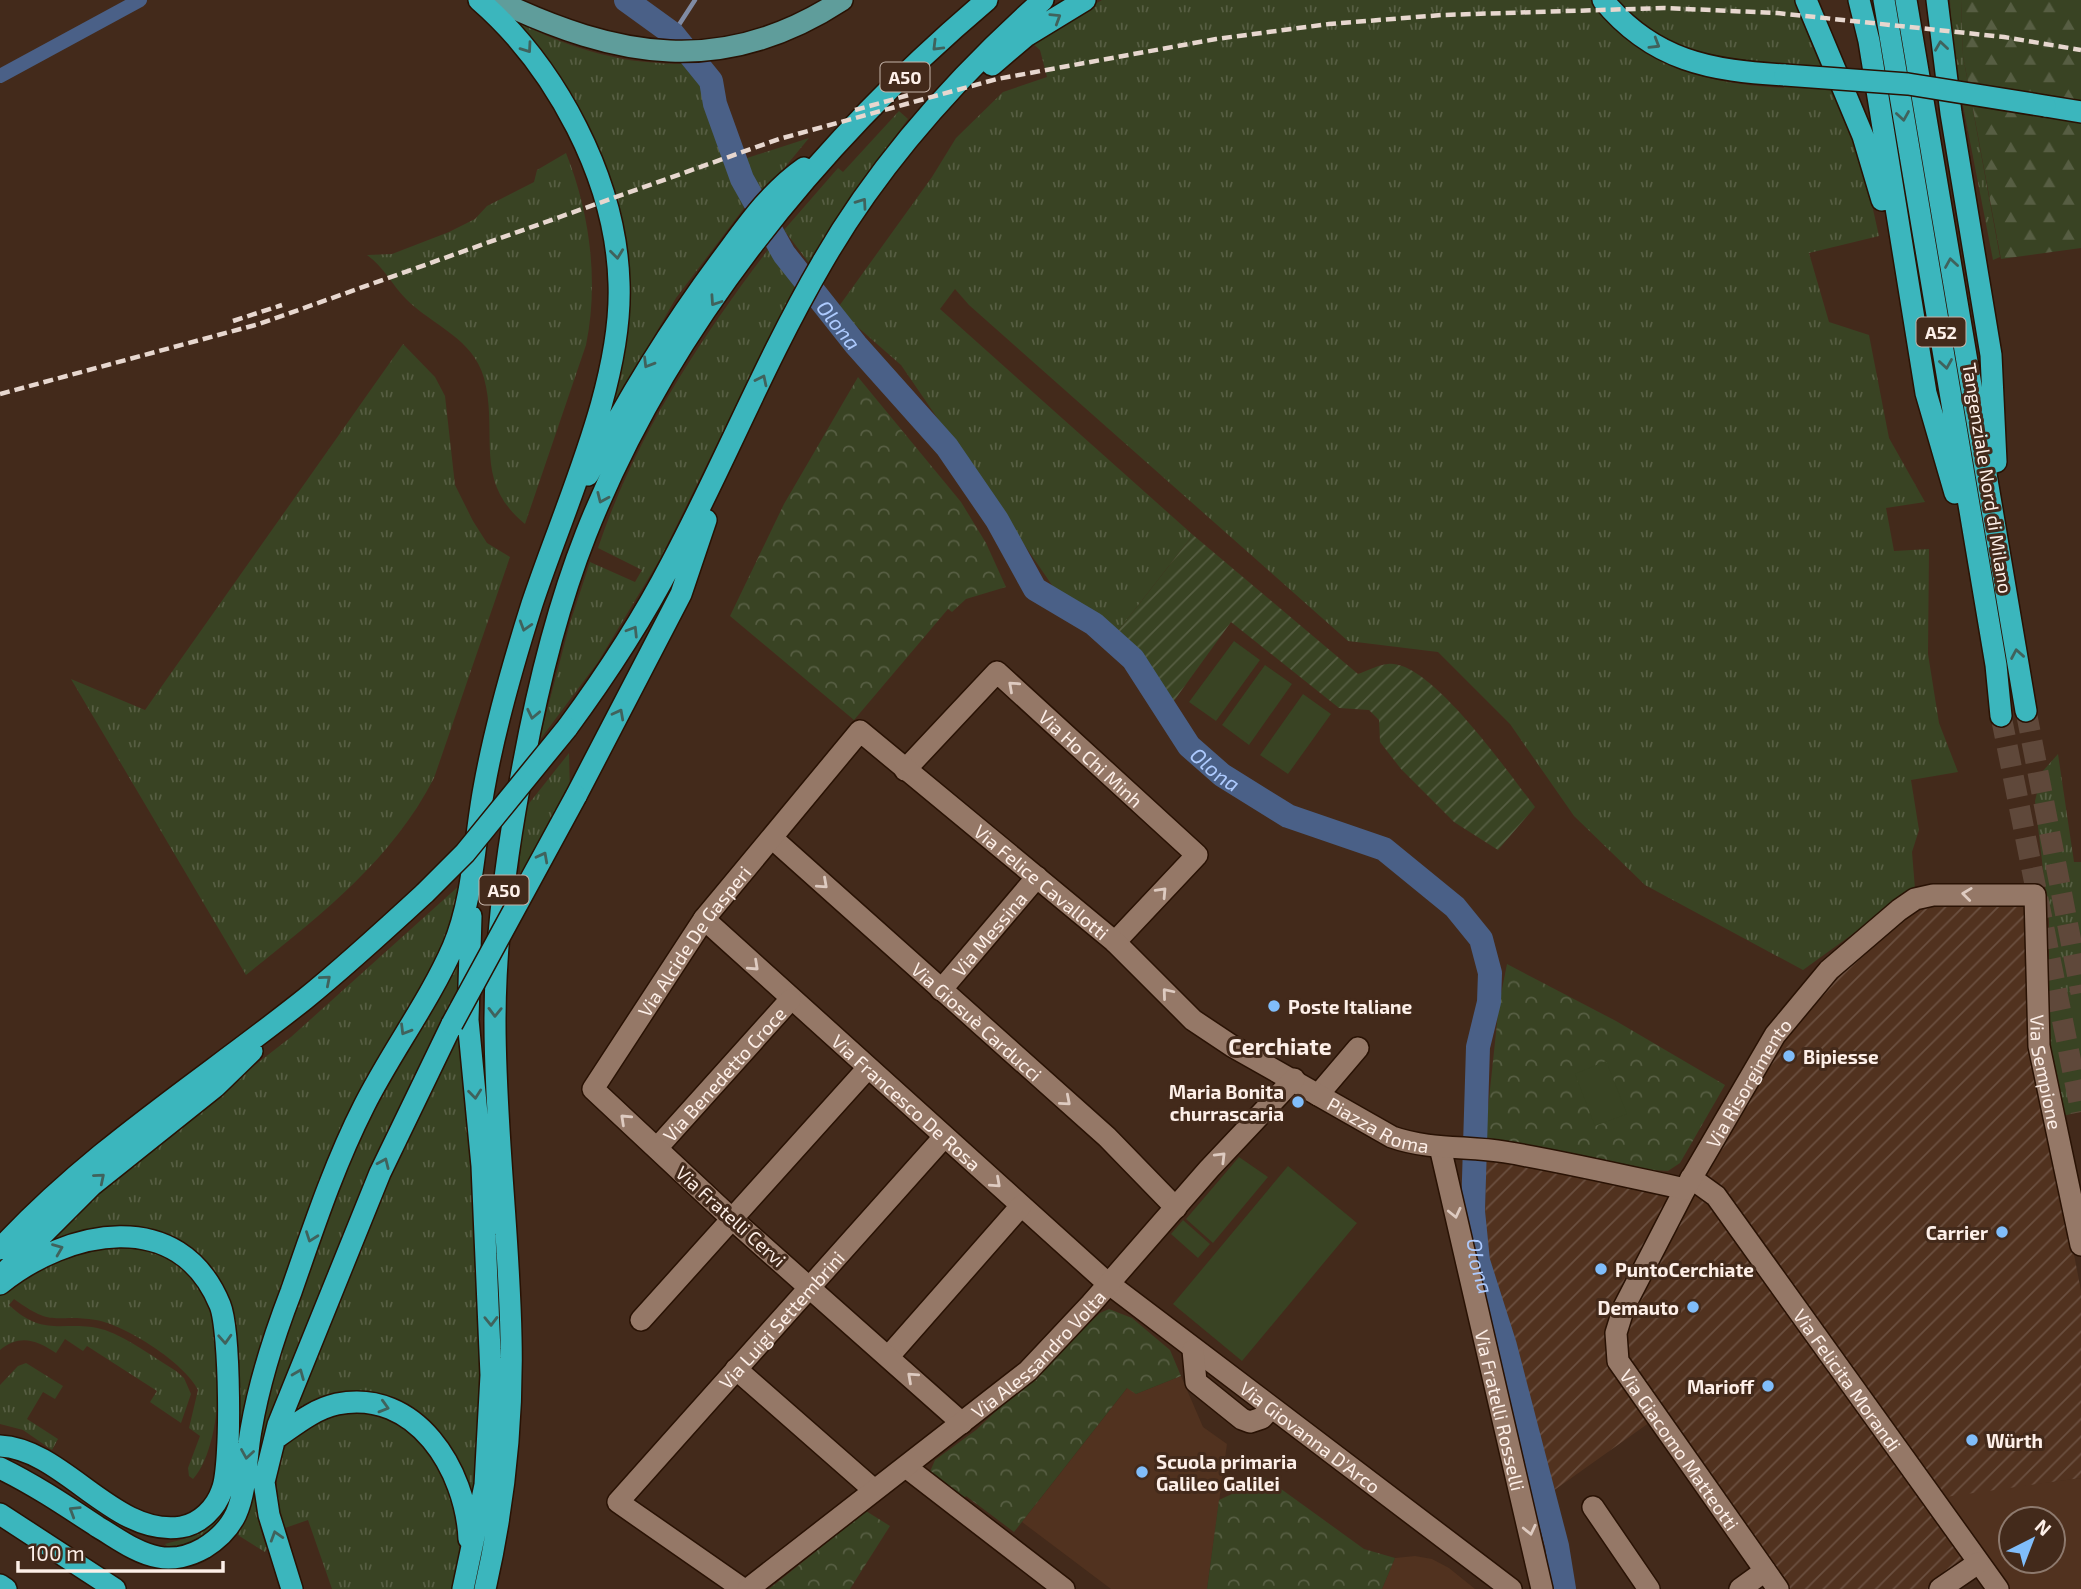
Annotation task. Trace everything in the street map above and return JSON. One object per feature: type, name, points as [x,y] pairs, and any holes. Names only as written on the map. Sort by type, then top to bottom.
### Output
[{"type":"highway","points":[[463,1589],[485,1485],[491,1375],[482,1166],[468,1020],[475,855],[483,789],[495,738],[546,561],[603,393],[617,325],[618,258],[606,193],[585,144],[521,40],[478,0]]},
{"type":"highway","name":"A50","points":[[485,1589],[505,1475],[511,1386],[510,1297],[496,1067],[496,973],[507,852],[525,753],[566,593],[606,489],[659,386],[750,237],[795,174],[825,156],[987,0]]},
{"type":"highway","name":"A50","points":[[0,1249],[40,1207],[108,1147],[305,999],[425,893],[473,843],[567,728],[640,619],[732,442],[799,302],[823,260],[888,167],[930,116],[976,64],[1043,0]]},
{"type":"highway","points":[[930,116],[1026,37],[1085,0]]},
{"type":"highway","points":[[1603,0],[1638,34],[1682,59],[1725,71],[1908,84],[2081,112]]},
{"type":"highway","points":[[1806,0],[1863,136],[1878,180],[1922,371],[1952,479],[1974,606],[1996,665]]},
{"type":"highway","points":[[1860,0],[1869,41],[1922,371]]},
{"type":"highway","name":"Tangenziale Nord di Milano","points":[[1884,0],[1996,665],[2001,716]]},
{"type":"highway","name":"Tangenziale Nord di Milano","points":[[1906,0],[2026,712]]},
{"type":"highway","points":[[1937,0],[1951,113],[1991,355],[1995,444],[2003,503],[2007,596]]},
{"type":"highway","points":[[546,561],[632,390],[684,308],[750,237]]},
{"type":"highway","points":[[292,1589],[269,1515],[264,1482],[278,1425],[380,1173],[452,1024],[576,796],[681,594],[732,442]]},
{"type":"highway","points":[[0,1468],[38,1488],[127,1545],[157,1557],[190,1554],[206,1547],[224,1532],[241,1498],[259,1391],[286,1306],[331,1182],[365,1103],[453,948],[475,855]]},
{"type":"highway","points":[[0,1279],[92,1185],[216,1087],[305,999]]},
{"type":"highway","points":[[0,1284],[43,1256],[80,1241],[106,1236],[148,1239],[179,1254],[192,1265],[214,1292],[224,1324],[225,1478],[211,1510],[195,1522],[177,1528],[154,1526],[133,1519],[24,1451],[0,1446]]},
{"type":"highway","points":[[276,1438],[308,1417],[338,1404],[369,1403],[401,1413],[431,1437],[452,1470],[465,1513],[470,1558]]},
{"type":"highway","points":[[0,1514],[115,1589]]},
{"type":"highway","points":[[0,1585],[6,1589]]},
{"type":"main road","points":[[496,0],[579,36],[659,51],[705,49],[754,42],[791,28],[842,0]]},
{"type":"street","name":"Via Ho Chi Minh","points":[[905,770],[997,671],[1197,855],[1115,942]]},
{"type":"street","name":"Via Felice Cavallotti","points":[[860,731],[1115,942],[1182,1010],[1218,1038]]},
{"type":"street","name":"Via Alcide De Gasperi","points":[[657,1148],[593,1089],[704,919],[860,731]]},
{"type":"street","name":"Via Giosuè Carducci","points":[[772,838],[1107,1137],[1176,1208]]},
{"type":"street","name":"Via Messina","points":[[941,990],[1037,877]]},
{"type":"street","name":"Via Risorgimento","points":[[1688,1184],[1775,1035],[1806,997],[1848,953],[1915,899],[1955,893],[1998,898],[2035,895]]},
{"type":"street","name":"Via Sempione","points":[[2035,895],[2039,1046],[2081,1245]]},
{"type":"street","name":"Via Francesco De Rosa","points":[[704,919],[790,1000],[1109,1284]]},
{"type":"street","name":"Via Benedetto Croce","points":[[657,1148],[790,1000]]},
{"type":"street","name":"Piazza Roma","points":[[1218,1038],[1294,1079],[1392,1138],[1440,1147]]},
{"type":"street","name":"Piazza Roma","points":[[1318,1095],[1358,1048]]},
{"type":"street","points":[[641,1320],[867,1069]]},
{"type":"street","name":"Via Alessandro Volta","points":[[746,1589],[1028,1371],[1109,1284],[1209,1168],[1294,1079]]},
{"type":"street","name":"Via Luigi Settembrini","points":[[746,1589],[618,1502],[944,1137]]},
{"type":"street","points":[[1440,1147],[1502,1152],[1688,1184]]},
{"type":"street","name":"Via Fratelli Rosselli","points":[[1440,1147],[1542,1589]]},
{"type":"street","name":"Via Fratelli Cervi","points":[[657,1148],[732,1219],[962,1423]]},
{"type":"street","name":"Via Felicita Morandi","points":[[1688,1184],[1716,1196],[1998,1589]]},
{"type":"street","name":"Via Giacomo Matteotti","points":[[1688,1184],[1624,1307],[1616,1333],[1618,1361],[1774,1583]]},
{"type":"street","points":[[889,1356],[1021,1206]]},
{"type":"street","name":"Via Giovanna D'Arco","points":[[1109,1284],[1193,1350],[1196,1382],[1221,1404],[1241,1419],[1250,1422],[1262,1418],[1271,1408],[1511,1589]]},
{"type":"street","points":[[736,1369],[874,1490]]},
{"type":"street","points":[[906,1467],[1063,1589]]},
{"type":"street","points":[[1593,1507],[1649,1589]]},
{"type":"street","points":[[1940,1589],[1978,1563]]},
{"type":"street","points":[[1740,1589],[1774,1583]]},
{"type":"shaded area","points":[[1995,902],[2025,905],[2034,932],[2039,1072],[2081,1291],[2081,1478],[1924,1500],[1964,1560],[1941,1589],[1772,1589],[1653,1420],[1553,1491],[1531,1424],[1485,1247],[1486,1156],[1690,1198],[1797,1017],[1828,981],[1915,906]]},
{"type":"shaded area","name":"Scuola primaria Galileo Galilei","points":[[1181,1376],[1203,1427],[1227,1444],[1207,1589],[1111,1589],[1022,1522],[1128,1387],[1136,1394]]},
{"type":"shaded area","points":[[2081,1478],[2081,1589],[2007,1589],[1934,1497]]},
{"type":"shaded area","points":[[1415,1556],[1432,1559],[1449,1568],[1475,1589],[1382,1589],[1395,1558]]},
{"type":"green space","points":[[1102,0],[1590,0],[1632,41],[1676,67],[1726,82],[1784,88],[1785,65],[1711,59],[1655,35],[1614,0],[1796,0],[1858,143],[1879,236],[1809,253],[1829,322],[1869,335],[1889,438],[1925,502],[1886,508],[1894,551],[1929,549],[1928,654],[1939,723],[1958,772],[1911,780],[1919,830],[1912,852],[1915,889],[1803,970],[1645,885],[1574,816],[1510,724],[1438,652],[1348,641],[969,305],[955,289],[940,309],[1193,535],[1118,631],[1056,591],[901,365],[837,309],[932,177],[956,138],[1003,92],[1047,77],[1040,50],[1030,41]]},
{"type":"green space","points":[[1950,0],[1961,0],[1963,56],[2000,257],[1993,260],[1953,54]]},
{"type":"green space","points":[[1961,0],[2081,0],[2081,248],[2001,259],[1963,56]]},
{"type":"green space","points":[[518,23],[600,54],[641,62],[688,64],[703,91],[744,208],[676,298],[604,423],[623,241],[516,26]]},
{"type":"green space","points":[[899,111],[908,119],[846,203],[809,263],[784,230],[838,168],[843,172]]},
{"type":"green space","points":[[809,138],[762,195],[744,159]]},
{"type":"green space","points":[[566,153],[581,199],[590,248],[590,321],[586,345],[525,524],[509,508],[498,491],[493,474],[488,399],[479,364],[462,343],[406,299],[367,255],[392,254],[475,219],[487,206],[534,182],[537,170]]},
{"type":"green space","points":[[770,247],[796,284],[660,559],[598,662],[539,741],[570,623],[590,562],[635,582],[642,570],[598,548],[631,467],[650,428],[695,353]]},
{"type":"green space","points":[[403,344],[435,377],[445,396],[455,485],[473,521],[487,543],[510,557],[434,778],[417,808],[375,862],[351,886],[300,932],[246,975],[71,679],[145,710]]},
{"type":"green space","points":[[858,377],[961,502],[986,543],[1006,587],[966,599],[952,612],[948,609],[854,720],[730,616],[784,504]]},
{"type":"green space","points":[[1193,535],[1358,674],[1388,664],[1405,667],[1446,698],[1468,721],[1535,807],[1498,850],[1454,822],[1401,769],[1380,742],[1379,720],[1369,710],[1339,708],[1231,622],[1171,705],[1118,631]]},
{"type":"green space","points":[[1234,641],[1260,660],[1216,721],[1189,702]]},
{"type":"green space","points":[[1265,665],[1292,684],[1249,745],[1222,725]]},
{"type":"green space","points":[[1303,694],[1331,714],[1288,774],[1260,755]]},
{"type":"green space","points":[[569,753],[570,793],[520,884],[520,853],[527,806]]},
{"type":"green space","points":[[2058,754],[2074,862],[2081,862],[2081,1112],[2062,1116],[2049,1041],[2049,921],[2035,801],[2042,772]]},
{"type":"green space","points":[[461,884],[448,941],[347,1124],[228,1517],[195,1545],[170,1549],[165,1544],[187,1538],[212,1525],[230,1498],[232,1342],[176,1243],[49,1246],[45,1240],[159,1140],[291,1037]]},
{"type":"green space","points":[[1507,964],[1616,1021],[1725,1085],[1680,1163],[1668,1171],[1652,1170],[1485,1137],[1499,1004]]},
{"type":"green space","points":[[455,966],[462,969],[459,996],[257,1465],[256,1507],[267,1548],[265,1552],[233,1532],[263,1403],[314,1249],[375,1100]]},
{"type":"green space","points":[[461,1027],[485,1370],[475,1507],[414,1412],[299,1411],[294,1407],[396,1154]]},
{"type":"green space","points":[[1606,1061],[1627,1114],[1595,1126],[1575,1074]]},
{"type":"green space","points":[[1239,1157],[1268,1177],[1213,1243],[1186,1219]]},
{"type":"green space","points":[[1288,1166],[1357,1223],[1242,1361],[1173,1304]]},
{"type":"green space","points":[[1183,1220],[1210,1244],[1198,1258],[1171,1234]]},
{"type":"green space","points":[[119,1242],[169,1258],[195,1278],[206,1296],[218,1348],[217,1410],[204,1462],[193,1479],[189,1476],[188,1468],[200,1436],[189,1428],[198,1390],[181,1368],[168,1357],[138,1337],[108,1323],[82,1318],[47,1317],[14,1299],[9,1305],[34,1322],[105,1330],[132,1343],[176,1371],[184,1378],[191,1394],[181,1423],[150,1402],[157,1391],[87,1346],[83,1351],[65,1339],[56,1353],[35,1342],[21,1340],[0,1350],[0,1294],[47,1263]]},
{"type":"green space","points":[[1109,1309],[1132,1318],[1170,1350],[1181,1376],[1136,1394],[1127,1388],[1014,1532],[966,1496],[961,1502],[929,1474],[935,1460],[976,1430],[1100,1313]]},
{"type":"green space","points":[[26,1363],[63,1386],[55,1399],[43,1392],[27,1419],[58,1439],[52,1450],[23,1430],[0,1424],[0,1385],[18,1366]]},
{"type":"green space","points":[[371,1410],[420,1435],[443,1469],[450,1488],[458,1528],[460,1549],[457,1589],[332,1589],[308,1520],[281,1527],[277,1477],[285,1449],[293,1437],[306,1426],[328,1415]]},
{"type":"green space","points":[[1266,1478],[1364,1549],[1395,1558],[1382,1589],[1207,1589],[1219,1500]]},
{"type":"green space","points":[[866,1511],[890,1526],[850,1589],[769,1589]]},
{"type":"waterway","points":[[0,76],[140,0]]},
{"type":"waterway","name":"Olona","points":[[626,0],[673,34],[711,81],[715,104],[742,179],[784,254],[856,345],[947,447],[997,520],[1035,589],[1094,624],[1133,659],[1189,746],[1222,775],[1288,816],[1384,849],[1455,907],[1481,939],[1490,973],[1489,1002],[1478,1047],[1473,1211],[1478,1261],[1505,1346],[1557,1546],[1564,1589]]},
{"type":"waterway","points":[[673,34],[695,0]]},
{"type":"tunnel","points":[[2026,711],[2081,993]]},
{"type":"tunnel","points":[[2001,716],[2081,1112]]},
{"type":"railway","points":[[0,394],[259,324],[779,139],[997,79],[1216,39],[1329,24],[1442,15],[1664,8],[1777,13],[2004,37],[2081,50]]},
{"type":"railway","points":[[855,110],[909,95]]},
{"type":"railway","points":[[233,321],[282,305]]},
{"type":"place","name":"Poste Italiane","points":[[1274,1006]]},
{"type":"place","name":"Bipiesse","points":[[1789,1056]]},
{"type":"place","name":"Maria Bonita churrascaria","points":[[1298,1102]]},
{"type":"place","name":"Carrier","points":[[2002,1232]]},
{"type":"place","name":"PuntoCerchiate","points":[[1601,1269]]},
{"type":"place","name":"Demauto","points":[[1693,1307]]},
{"type":"place","name":"Marioff","points":[[1768,1386]]},
{"type":"place","name":"Würth","points":[[1972,1440]]},
{"type":"place","name":"Scuola primaria Galileo Galilei","points":[[1142,1472]]},
{"type":"district","name":"Cerchiate","points":[[1280,1046]]}]
